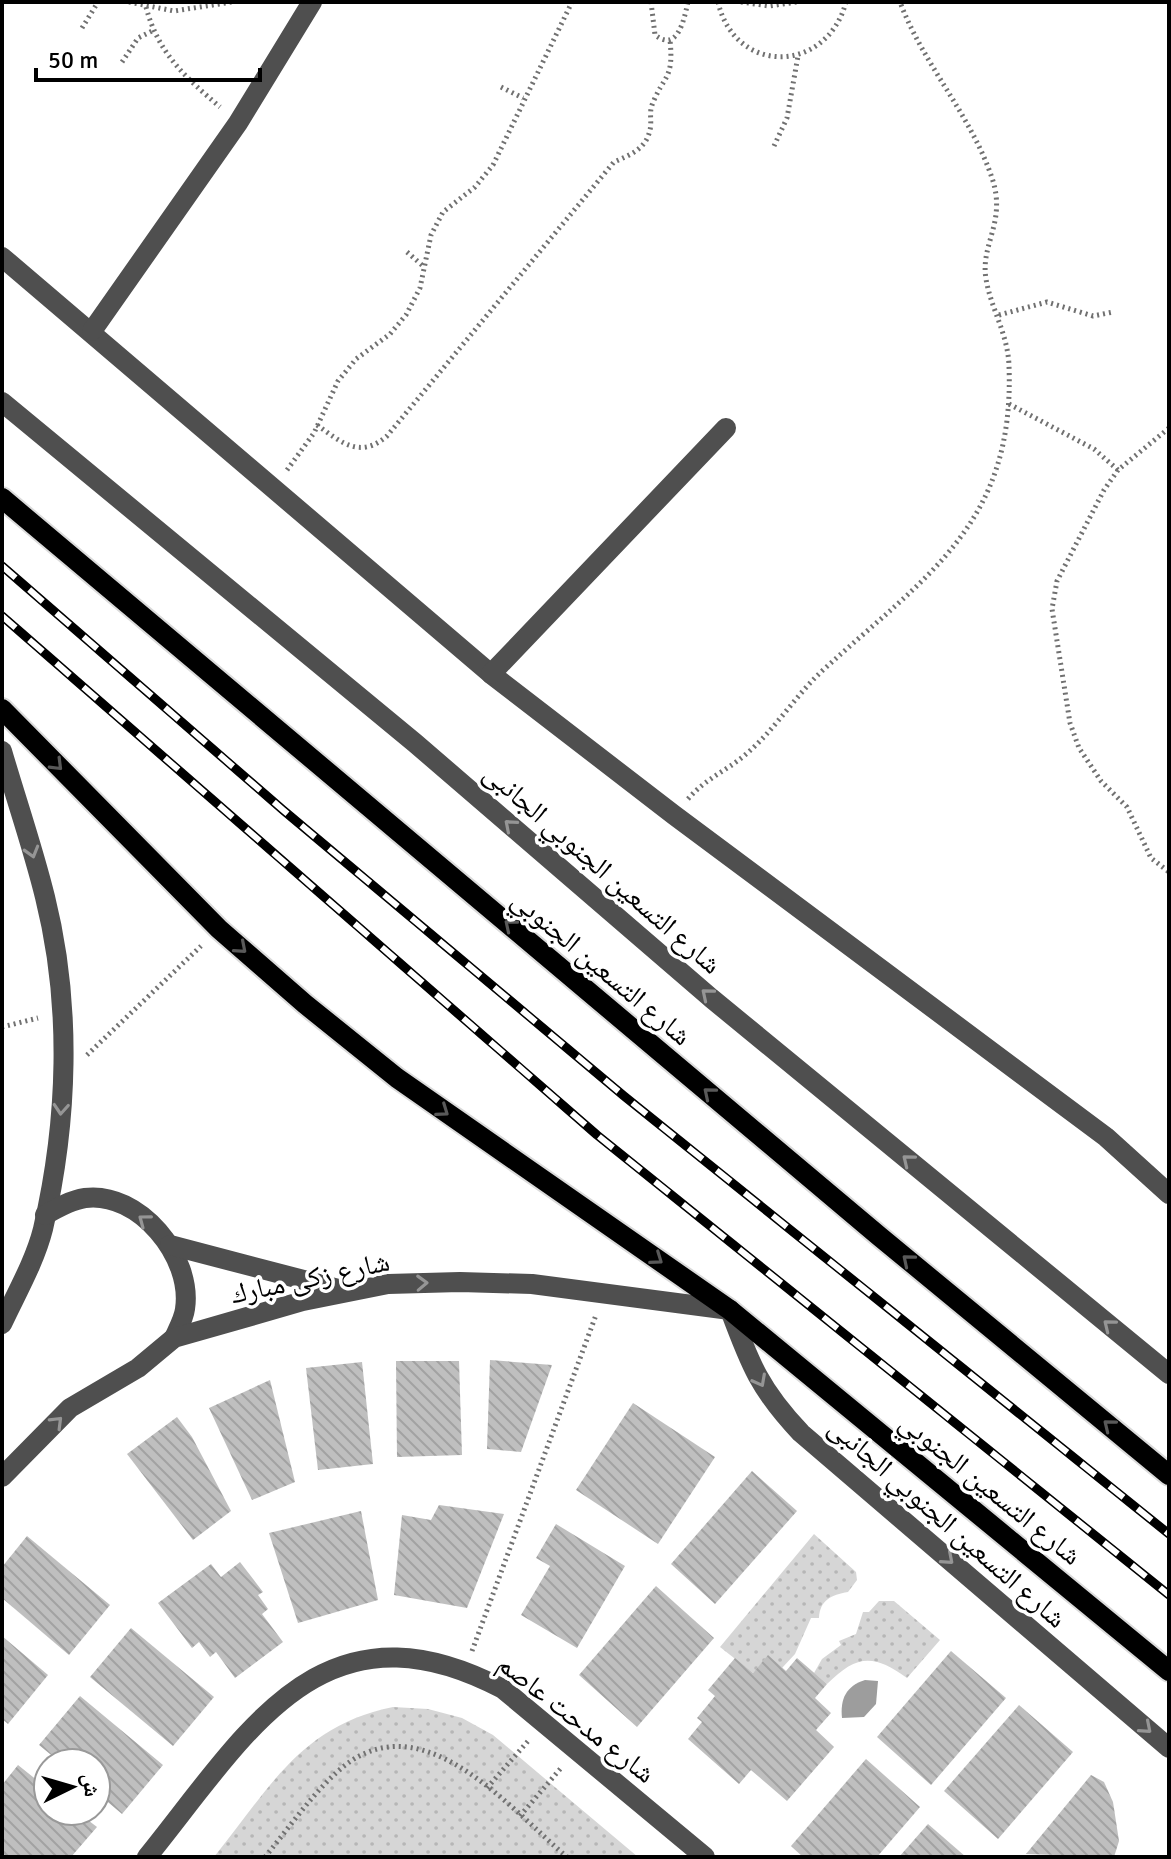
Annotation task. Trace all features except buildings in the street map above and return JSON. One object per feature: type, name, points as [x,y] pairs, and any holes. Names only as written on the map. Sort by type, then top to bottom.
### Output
[{"type":"main road","name":"شارع التسعين الجنوبي","points":[[2,498],[879,1236],[1169,1475]]},
{"type":"main road","name":"شارع التسعين الجنوبي","points":[[2,709],[219,929],[305,1004],[397,1078],[730,1310],[1169,1671]]},
{"type":"street","points":[[92,331],[238,123],[312,2]]},
{"type":"street","points":[[2,257],[491,674],[674,815],[1106,1137],[1169,1194]]},
{"type":"street","name":"شارع التسعين الجنوبي الجانبى","points":[[2,402],[415,743],[711,998],[1169,1374]]},
{"type":"street","points":[[491,674],[726,428]]},
{"type":"street","points":[[2,751],[46,898],[62,1012],[63,1078],[59,1146],[42,1231],[2,1324]]},
{"type":"street","points":[[45,1215],[86,1198],[119,1204],[148,1220],[170,1245],[183,1276],[185,1309],[174,1338]]},
{"type":"street","points":[[170,1245],[350,1292]]},
{"type":"street","name":"شارع زكى مبارك","points":[[2,1477],[70,1408],[138,1368],[174,1338],[264,1311],[388,1284],[460,1282],[605,1292],[730,1310]]},
{"type":"street","name":"شارع التسعين الجنوبي الجانبى","points":[[730,1310],[749,1361],[770,1400],[801,1433],[1169,1748]]},
{"type":"street","name":"شارع مدحت عاصم","points":[[147,1857],[259,1717],[293,1688],[333,1667],[377,1657],[422,1658],[466,1669],[503,1689],[705,1857]]},
{"type":"path","points":[[82,28],[98,2]]},
{"type":"path","points":[[129,2],[174,11],[232,2]]},
{"type":"path","points":[[275,487],[317,425],[338,381],[356,359],[390,334],[406,315],[420,288],[423,266],[443,212],[475,187],[493,165],[572,2]]},
{"type":"path","points":[[651,2],[655,35],[670,40]]},
{"type":"path","points":[[670,40],[678,35],[688,2]]},
{"type":"path","points":[[718,2],[731,32],[750,49],[773,57],[798,56],[821,45],[837,27],[846,2]]},
{"type":"path","points":[[741,2],[769,6],[797,2]]},
{"type":"path","points":[[674,815],[704,781],[746,754],[792,700],[932,572],[963,538],[996,472],[1009,404],[1009,363],[999,315],[986,277],[998,213],[992,177],[960,107],[900,2]]},
{"type":"path","points":[[146,7],[152,31],[180,72],[238,123]]},
{"type":"path","points":[[122,62],[138,38],[152,31]]},
{"type":"path","points":[[317,425],[347,447],[362,450],[375,446],[387,436],[614,162],[637,152],[645,142],[650,130],[651,107],[670,75],[670,40]]},
{"type":"path","points":[[774,146],[787,118],[798,56]]},
{"type":"path","points":[[501,87],[523,98]]},
{"type":"path","points":[[407,252],[423,266]]},
{"type":"path","points":[[999,315],[1047,302],[1093,316],[1113,312]]},
{"type":"path","points":[[1009,404],[1094,449],[1118,470]]},
{"type":"path","points":[[1169,428],[1118,470],[1096,503],[1057,581],[1052,609],[1054,638],[1064,676],[1070,723],[1079,748],[1101,781],[1127,807],[1151,858],[1169,872]]},
{"type":"path","points":[[63,1078],[219,929]]},
{"type":"path","points":[[2,1027],[62,1012]]},
{"type":"path","points":[[466,1669],[605,1292]]},
{"type":"path","points":[[487,1789],[544,1722]]},
{"type":"path","points":[[265,1857],[337,1771],[377,1749],[408,1746],[439,1754],[487,1789],[567,1857]]},
{"type":"path","points":[[520,1816],[578,1749]]},
{"type":"shaded area","points":[[814,1534],[856,1572],[857,1580],[848,1592],[824,1603],[819,1618],[811,1618],[795,1654],[782,1668],[768,1656],[753,1673],[720,1647]]},
{"type":"shaded area","points":[[879,1601],[894,1601],[940,1640],[907,1678],[884,1664],[865,1661],[847,1667],[827,1684],[814,1673],[822,1659],[841,1645],[839,1641],[856,1634],[863,1612],[869,1612]]},
{"type":"shaded area","points":[[865,1680],[878,1681],[876,1704],[864,1717],[842,1718],[846,1694]]},
{"type":"shaded area","points":[[393,1707],[428,1709],[462,1718],[493,1735],[638,1857],[214,1857],[271,1784],[310,1745],[361,1716]]},
{"type":"railway","points":[[2,566],[283,810],[624,1096],[1169,1534]]},
{"type":"railway","points":[[2,616],[597,1135],[1169,1595]]}]
